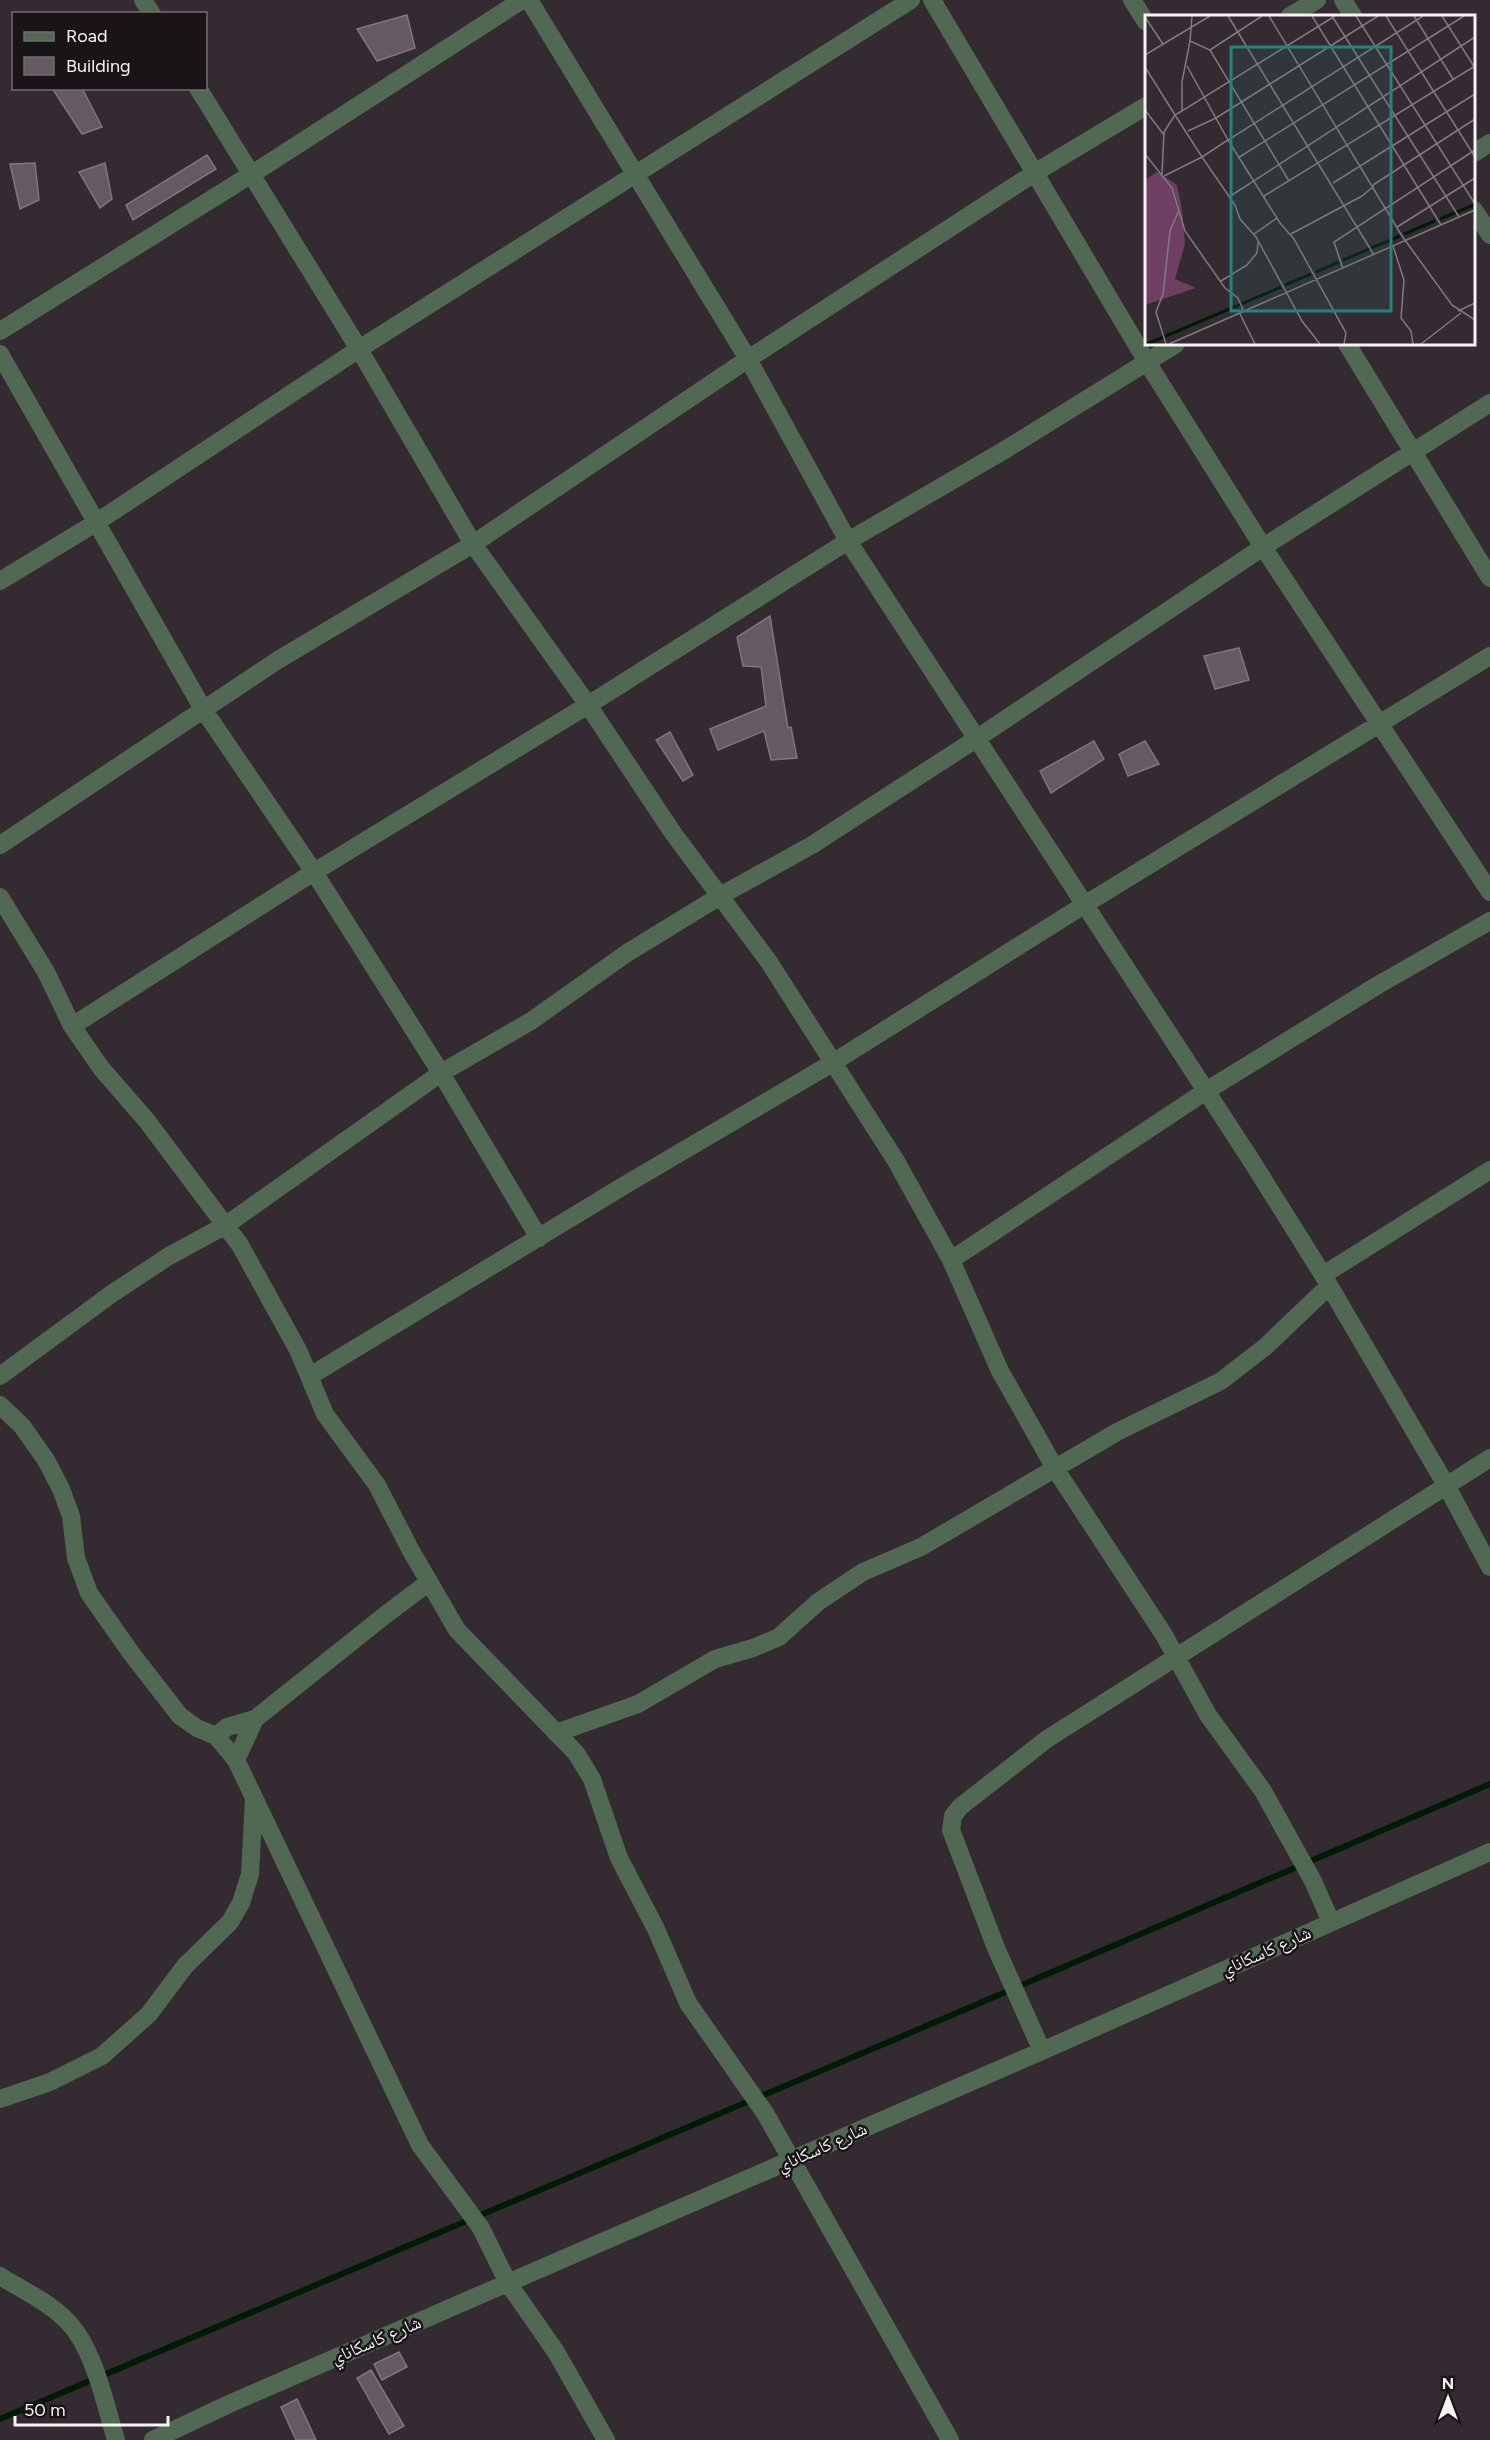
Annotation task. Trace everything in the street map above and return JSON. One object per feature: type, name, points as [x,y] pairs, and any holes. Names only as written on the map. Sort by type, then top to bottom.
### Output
[{"type":"street","points":[[0,331],[252,174],[522,0]]},
{"type":"street","points":[[529,0],[748,359],[848,541],[1206,1091],[1326,1281],[1446,1485],[1490,1567]]},
{"type":"street","points":[[0,581],[97,522],[359,349],[912,0]]},
{"type":"street","points":[[932,0],[1147,362],[1263,547],[1490,892]]},
{"type":"street","points":[[1132,0],[1145,20]]},
{"type":"street","points":[[1292,15],[1317,0]]},
{"type":"street","points":[[1343,0],[1352,15]]},
{"type":"street","points":[[199,90],[359,349],[473,544],[588,705],[673,833],[769,962],[896,1161],[951,1260],[1000,1371],[1056,1470],[1164,1635],[1208,1715],[1263,1791],[1314,1881],[1331,1922]]},
{"type":"street","points":[[0,845],[278,660],[473,544],[748,359],[1036,172],[1145,107]]},
{"type":"street","points":[[1475,152],[1490,143]]},
{"type":"street","points":[[1475,213],[1490,235]]},
{"type":"street","points":[[72,1026],[314,872],[588,705],[848,541],[1003,451],[1174,345]]},
{"type":"street","points":[[1348,345],[1490,578]]},
{"type":"street","points":[[0,354],[203,709],[314,872],[441,1073],[539,1238]]},
{"type":"street","points":[[0,1376],[110,1295],[169,1256],[226,1225],[441,1073],[531,1021],[627,953],[720,896],[812,845],[976,739],[1263,547],[1413,454],[1490,403]]},
{"type":"street","points":[[310,1376],[834,1062],[1084,905],[1381,725],[1490,656]]},
{"type":"street","points":[[0,897],[46,972],[72,1026],[101,1068],[147,1121],[226,1225],[250,1263],[298,1350],[325,1414],[377,1485],[457,1630],[576,1754],[592,1779],[619,1858],[656,1929],[688,2003],[765,2113],[950,2440]]},
{"type":"street","points":[[951,1260],[1206,1091],[1378,985],[1490,921]]},
{"type":"street","points":[[556,1732],[638,1704],[715,1659],[753,1648],[779,1636],[818,1602],[863,1572],[921,1547],[1056,1470],[1117,1432],[1221,1381],[1265,1347],[1326,1281],[1490,1170]]},
{"type":"street","points":[[0,1404],[22,1426],[46,1460],[61,1489],[71,1516],[76,1558],[89,1593],[130,1653],[180,1716],[197,1728],[216,1736],[236,1760],[420,2145],[481,2228],[508,2283],[556,2352],[606,2440]]},
{"type":"street","points":[[1042,2050],[996,1948],[968,1878],[951,1830],[953,1816],[960,1807],[1047,1739],[1490,1458]]},
{"type":"street","points":[[216,1736],[227,1727],[255,1719],[429,1582]]},
{"type":"street","points":[[236,1760],[255,1719]]},
{"type":"street","points":[[0,2099],[50,2082],[102,2056],[149,2014],[185,1966],[230,1922],[241,1903],[250,1874],[254,1796]]},
{"type":"street","name":"شارع كاسكاناي","points":[[153,2440],[229,2404],[791,2160],[1490,1852]]},
{"type":"street","points":[[0,2276],[44,2301],[68,2321],[86,2349],[116,2440]]},
{"type":"building","points":[[407,15],[415,48],[377,61],[357,29]]},
{"type":"building","points":[[53,90],[83,90],[102,127],[82,134]]},
{"type":"building","points":[[207,155],[216,169],[133,220],[126,205]]},
{"type":"building","points":[[35,163],[39,200],[20,209],[10,164]]},
{"type":"building","points":[[105,163],[112,199],[100,208],[79,172]]},
{"type":"building","points":[[770,616],[788,728],[791,727],[797,758],[771,760],[764,731],[718,750],[710,729],[766,706],[761,667],[743,666],[737,637]]},
{"type":"building","points":[[1239,648],[1249,680],[1215,689],[1204,656]]},
{"type":"building","points":[[670,732],[693,775],[683,781],[656,740]]},
{"type":"building","points":[[1094,741],[1104,759],[1051,793],[1040,771]]},
{"type":"building","points":[[1145,741],[1159,764],[1128,776],[1119,754]]},
{"type":"building","points":[[399,2352],[407,2367],[382,2380],[374,2364]]},
{"type":"building","points":[[371,2370],[404,2426],[389,2434],[357,2378]]},
{"type":"building","points":[[297,2399],[316,2440],[296,2440],[281,2407]]},
{"type":"waterway","points":[[0,2419],[1490,1784]]}]
